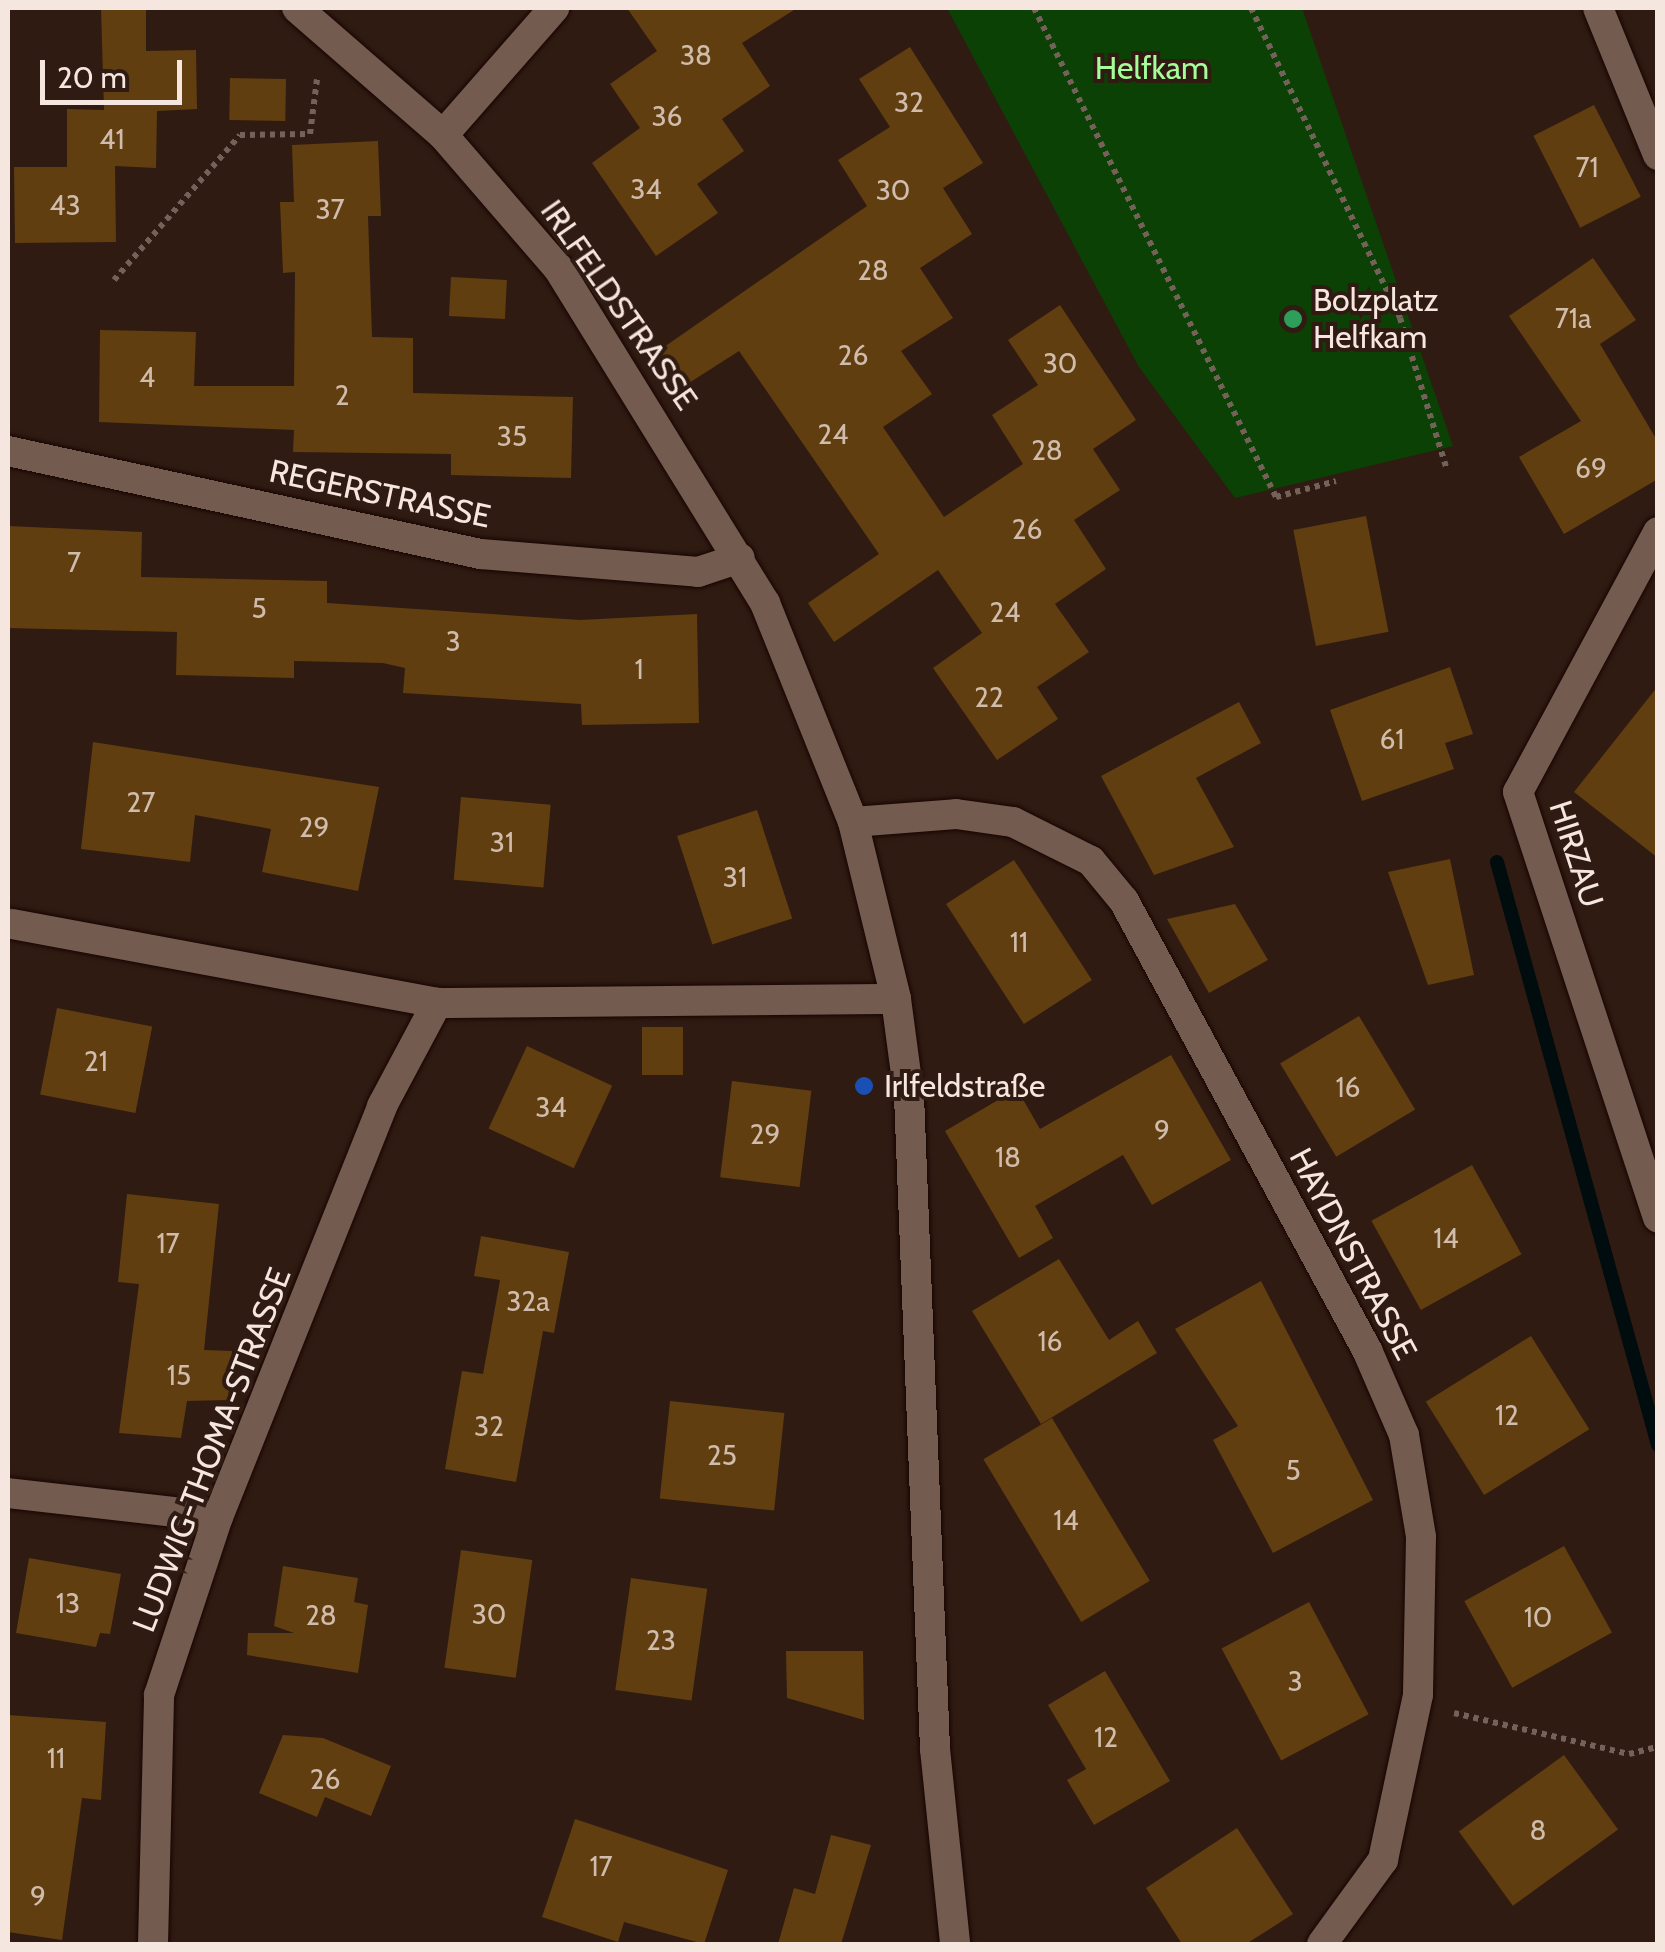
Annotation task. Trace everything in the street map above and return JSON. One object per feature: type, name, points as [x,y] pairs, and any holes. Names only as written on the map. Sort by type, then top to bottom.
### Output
[{"type":"street","name":"IRLFELDSTRASSE","points":[[297,8],[443,135],[558,268],[740,558],[853,822],[896,999],[924,1321],[935,1749],[955,1944]]},
{"type":"street","points":[[443,135],[520,58],[554,8]]},
{"type":"street","points":[[1598,8],[1658,155]]},
{"type":"street","name":"REGERSTRASSE","points":[[8,451],[481,554],[698,572],[740,558]]},
{"type":"street","name":"HIRZAU","points":[[1657,1214],[1518,792],[1658,532]]},
{"type":"street","name":"HAYDNSTRASSE","points":[[853,822],[956,814],[1013,822],[1091,861],[1124,901],[1367,1350],[1404,1435],[1426,1617],[1416,1705],[1383,1860],[1322,1944]]},
{"type":"street","points":[[12,924],[437,1003],[896,999]]},
{"type":"street","name":"LUDWIG-THOMA-STRASSE","points":[[154,1944],[159,1695],[218,1517],[382,1106],[437,1003]]},
{"type":"street","points":[[8,1493],[218,1517]]},
{"type":"path","points":[[1034,8],[1276,497],[1336,481]]},
{"type":"path","points":[[1251,8],[1400,318],[1446,468]]},
{"type":"path","points":[[114,280],[240,134],[310,134],[323,28]]},
{"type":"path","points":[[1416,1705],[1629,1754],[1658,1747]]},
{"type":"green space","name":"Helfkam","points":[[947,8],[1302,8],[1453,446],[1235,498],[1139,367]]},
{"type":"building","points":[[101,8],[146,8],[146,51],[196,50],[197,109],[157,111],[156,168],[115,166],[116,242],[15,243],[14,167],[67,167],[67,109],[104,110]]},
{"type":"building","points":[[627,8],[797,8],[742,43],[770,86],[722,119],[744,151],[697,184],[718,213],[656,256],[592,163],[640,128],[610,84],[657,51]]},
{"type":"building","points":[[910,47],[983,163],[943,188],[972,234],[920,268],[953,318],[901,351],[932,394],[883,427],[944,517],[1023,464],[992,415],[1038,385],[1008,340],[1060,305],[1136,420],[1093,449],[1120,490],[1074,520],[1106,569],[1055,604],[1089,652],[1037,687],[1058,719],[997,760],[933,668],[982,633],[938,570],[834,642],[808,603],[879,554],[739,351],[678,390],[654,354],[867,206],[838,160],[890,127],[859,79]]},
{"type":"building","points":[[230,78],[286,79],[285,121],[229,120]]},
{"type":"building","points":[[1594,105],[1641,197],[1580,228],[1533,136]]},
{"type":"building","points":[[378,141],[381,216],[368,216],[372,337],[413,338],[413,393],[573,397],[571,478],[451,475],[451,454],[293,452],[294,430],[99,422],[100,330],[196,332],[194,386],[294,386],[295,272],[283,273],[280,202],[294,202],[292,145]]},
{"type":"building","points":[[1593,258],[1636,320],[1600,344],[1658,442],[1658,479],[1564,534],[1519,457],[1581,421],[1509,316]]},
{"type":"building","points":[[451,277],[507,280],[505,319],[449,316]]},
{"type":"building","points":[[1366,516],[1389,632],[1316,646],[1293,530]]},
{"type":"building","points":[[8,526],[142,532],[141,577],[327,581],[327,603],[580,620],[697,614],[699,723],[582,725],[581,704],[403,693],[405,668],[383,663],[294,661],[294,678],[176,675],[177,632],[8,628]]},
{"type":"building","points":[[1450,667],[1473,734],[1445,743],[1454,769],[1362,801],[1330,710]]},
{"type":"building","points":[[1658,686],[1658,858],[1574,792]]},
{"type":"building","points":[[1239,702],[1261,743],[1196,778],[1234,847],[1154,875],[1101,776]]},
{"type":"building","points":[[93,742],[379,787],[358,891],[262,872],[271,829],[195,815],[190,862],[81,849]]},
{"type":"building","points":[[461,797],[551,805],[543,888],[454,880]]},
{"type":"building","points":[[757,810],[792,918],[712,944],[677,836]]},
{"type":"building","points":[[1450,859],[1474,975],[1428,985],[1388,872]]},
{"type":"building","points":[[1014,860],[1092,980],[1024,1024],[946,904]]},
{"type":"building","points":[[1235,904],[1268,960],[1209,993],[1167,919]]},
{"type":"building","points":[[57,1008],[152,1027],[135,1113],[40,1094]]},
{"type":"building","points":[[1359,1016],[1415,1109],[1336,1157],[1280,1063]]},
{"type":"building","points":[[642,1027],[683,1027],[683,1075],[642,1075]]},
{"type":"building","points":[[527,1046],[612,1086],[574,1168],[489,1128]]},
{"type":"building","points":[[1171,1055],[1231,1160],[1152,1205],[1123,1155],[1035,1206],[1053,1238],[1019,1258],[945,1131],[1017,1089],[1040,1129]]},
{"type":"building","points":[[732,1081],[811,1091],[800,1187],[720,1177]]},
{"type":"building","points":[[1472,1165],[1521,1254],[1421,1310],[1371,1221]]},
{"type":"building","points":[[127,1194],[219,1204],[204,1350],[232,1351],[228,1400],[187,1401],[181,1438],[119,1433],[139,1284],[118,1282]]},
{"type":"building","points":[[481,1236],[569,1252],[554,1333],[543,1331],[516,1482],[445,1469],[462,1371],[483,1374],[500,1280],[474,1276]]},
{"type":"building","points":[[1059,1259],[1109,1340],[1138,1321],[1157,1353],[1041,1424],[972,1311]]},
{"type":"building","points":[[1261,1281],[1373,1500],[1273,1553],[1213,1440],[1238,1426],[1175,1329]]},
{"type":"building","points":[[1531,1336],[1589,1429],[1484,1495],[1426,1402]]},
{"type":"building","points":[[670,1401],[784,1413],[774,1510],[660,1498]]},
{"type":"building","points":[[1052,1418],[1150,1581],[1081,1622],[983,1459]]},
{"type":"building","points":[[1564,1546],[1612,1633],[1512,1688],[1464,1601]]},
{"type":"building","points":[[461,1550],[532,1560],[516,1678],[444,1668]]},
{"type":"building","points":[[29,1558],[121,1574],[110,1634],[100,1633],[96,1647],[16,1633]]},
{"type":"building","points":[[283,1566],[358,1578],[354,1602],[368,1605],[358,1673],[247,1655],[248,1633],[294,1633],[274,1626]]},
{"type":"building","points":[[631,1578],[707,1589],[692,1701],[615,1690]]},
{"type":"building","points":[[1309,1602],[1369,1714],[1281,1761],[1222,1648]]},
{"type":"building","points":[[786,1651],[863,1651],[864,1720],[787,1698]]},
{"type":"building","points":[[1105,1671],[1170,1781],[1094,1825],[1067,1780],[1086,1769],[1048,1705]]},
{"type":"building","points":[[8,1715],[106,1722],[101,1800],[82,1798],[62,1940],[8,1932]]},
{"type":"building","points":[[283,1735],[323,1738],[391,1766],[371,1816],[325,1797],[317,1817],[259,1793]]},
{"type":"building","points":[[1564,1755],[1618,1829],[1513,1906],[1459,1831]]},
{"type":"building","points":[[575,1819],[728,1870],[704,1944],[624,1922],[618,1942],[542,1917]]},
{"type":"building","points":[[1237,1828],[1293,1914],[1246,1944],[1182,1944],[1146,1888]]},
{"type":"building","points":[[831,1835],[871,1845],[841,1944],[778,1944],[794,1888],[815,1894]]},
{"type":"waterway","points":[[1497,862],[1658,1445]]},
{"type":"place","name":"Bolzplatz Helfkam","points":[[1293,319]]},
{"type":"place","name":"Irlfeldstraße","points":[[864,1086]]}]
